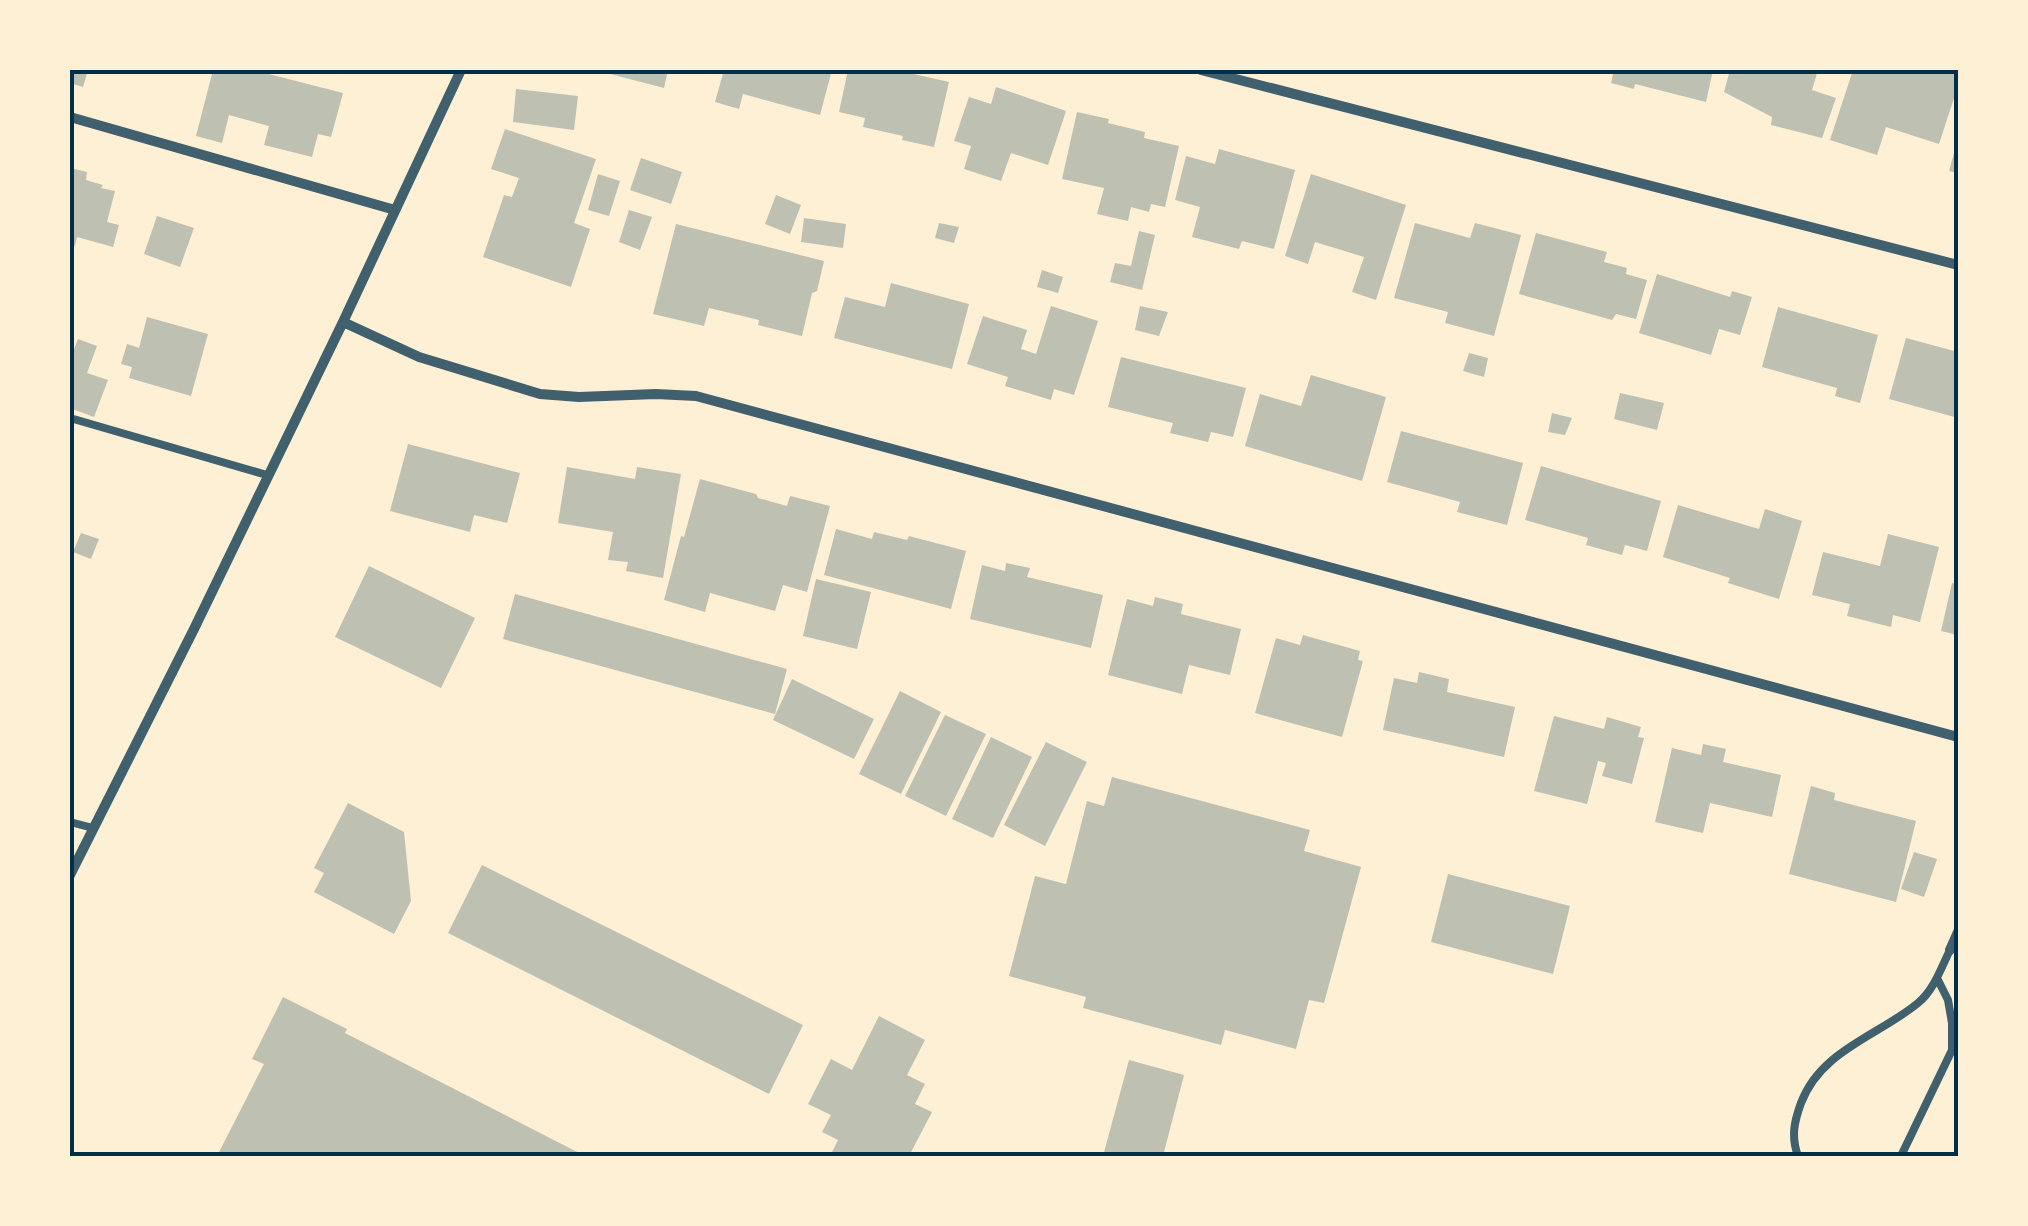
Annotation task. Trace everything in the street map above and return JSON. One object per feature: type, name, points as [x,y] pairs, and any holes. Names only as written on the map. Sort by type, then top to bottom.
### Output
[{"type":"street","points":[[70,875],[343,322],[461,70]]},
{"type":"street","points":[[1201,70],[1958,265]]},
{"type":"street","points":[[70,117],[395,210]]},
{"type":"street","points":[[343,322],[419,357],[540,394],[696,396],[1958,737]]},
{"type":"street","points":[[1950,950],[1958,932]]},
{"type":"lane","points":[[70,418],[267,475]]},
{"type":"lane","points":[[70,822],[94,828]]},
{"type":"lane","points":[[1798,1156],[1794,1122],[1806,1092],[1820,1072],[1861,1038],[1918,1003],[1937,978],[1950,950]]},
{"type":"lane","points":[[1901,1156],[1952,1050],[1948,1000],[1937,978]]},
{"type":"building","points":[[70,70],[88,70],[83,87],[70,83]]},
{"type":"building","points":[[213,70],[253,70],[343,93],[331,137],[318,134],[312,157],[264,145],[269,126],[229,115],[222,143],[196,136]]},
{"type":"building","points":[[595,70],[668,70],[664,88]]},
{"type":"building","points":[[724,70],[832,70],[820,115],[743,94],[739,109],[715,102]]},
{"type":"building","points":[[848,70],[896,70],[949,82],[934,147],[863,127],[865,118],[839,112]]},
{"type":"building","points":[[1614,70],[1713,70],[1706,102],[1635,84],[1634,89],[1611,83]]},
{"type":"building","points":[[1730,70],[1818,70],[1812,90],[1836,98],[1822,138],[1771,125],[1772,117],[1724,92]]},
{"type":"building","points":[[1853,70],[1943,70],[1958,75],[1939,144],[1886,127],[1877,155],[1830,140]]},
{"type":"building","points":[[996,87],[1066,111],[1048,165],[1011,153],[1001,181],[964,169],[971,146],[954,141],[969,97],[991,104]]},
{"type":"building","points":[[516,89],[578,96],[574,130],[513,122]]},
{"type":"building","points":[[1077,112],[1145,132],[1144,138],[1179,146],[1165,207],[1151,204],[1149,212],[1131,207],[1128,221],[1097,214],[1104,188],[1062,179]]},
{"type":"building","points":[[505,129],[596,159],[574,223],[590,229],[571,287],[483,257],[504,195],[512,197],[519,178],[491,169]]},
{"type":"building","points":[[1958,142],[1958,173],[1949,171]]},
{"type":"building","points":[[1219,149],[1295,170],[1274,249],[1242,241],[1239,249],[1192,237],[1200,207],[1175,200],[1186,156],[1215,164]]},
{"type":"building","points":[[641,158],[682,172],[671,204],[630,190]]},
{"type":"building","points":[[70,168],[87,172],[86,180],[115,191],[107,222],[119,225],[113,247],[77,237],[75,246],[70,245]]},
{"type":"building","points":[[598,174],[620,181],[609,216],[588,210]]},
{"type":"building","points":[[1311,174],[1406,205],[1376,300],[1352,292],[1364,257],[1315,242],[1308,264],[1285,256]]},
{"type":"building","points":[[776,195],[801,205],[790,234],[765,224]]},
{"type":"building","points":[[629,210],[652,217],[640,250],[619,242]]},
{"type":"building","points":[[157,216],[194,228],[180,267],[144,254]]},
{"type":"building","points":[[804,218],[846,224],[843,248],[801,242]]},
{"type":"building","points":[[939,223],[959,227],[954,243],[935,238]]},
{"type":"building","points":[[1415,223],[1470,238],[1475,223],[1521,235],[1494,336],[1445,323],[1448,312],[1394,298]]},
{"type":"building","points":[[676,224],[824,261],[802,336],[709,308],[704,326],[653,314]]},
{"type":"building","points":[[1139,231],[1155,235],[1142,290],[1110,282],[1115,263],[1131,266]]},
{"type":"building","points":[[1536,233],[1607,252],[1604,262],[1627,268],[1626,274],[1647,280],[1636,319],[1616,314],[1612,320],[1519,294]]},
{"type":"building","points":[[1042,270],[1063,277],[1058,293],[1037,287]]},
{"type":"building","points":[[1657,274],[1730,297],[1732,291],[1752,297],[1740,335],[1719,329],[1711,355],[1639,333]]},
{"type":"building","points":[[891,283],[969,304],[952,369],[834,338],[845,297],[885,307]]},
{"type":"building","points":[[1051,306],[1098,321],[1074,395],[1054,389],[1051,400],[1005,386],[1008,377],[967,364],[983,316],[1027,330],[1021,349],[1036,354]]},
{"type":"building","points":[[1140,306],[1168,312],[1159,336],[1135,330]]},
{"type":"building","points":[[1778,307],[1878,335],[1860,403],[1835,396],[1837,388],[1762,367]]},
{"type":"building","points":[[147,317],[208,334],[191,396],[129,378],[132,367],[121,364],[127,344],[139,348]]},
{"type":"building","points":[[1906,338],[1958,352],[1958,418],[1889,399]]},
{"type":"building","points":[[78,339],[97,346],[87,373],[108,380],[94,417],[70,408],[70,360]]},
{"type":"building","points":[[1469,353],[1488,358],[1484,377],[1463,371]]},
{"type":"building","points":[[1121,357],[1246,388],[1233,437],[1211,432],[1208,442],[1170,433],[1173,423],[1108,407]]},
{"type":"building","points":[[1311,375],[1386,397],[1362,481],[1245,446],[1260,394],[1301,406]]},
{"type":"building","points":[[1620,393],[1664,403],[1657,430],[1614,419]]},
{"type":"building","points":[[1552,413],[1572,418],[1565,435],[1548,432]]},
{"type":"building","points":[[1401,431],[1523,463],[1507,525],[1457,512],[1460,502],[1387,482]]},
{"type":"building","points":[[408,444],[520,473],[507,523],[474,515],[470,532],[390,511]]},
{"type":"building","points":[[1541,466],[1661,501],[1647,551],[1625,545],[1622,555],[1586,545],[1588,538],[1525,520]]},
{"type":"building","points":[[567,467],[635,479],[637,467],[681,474],[663,578],[626,571],[628,562],[608,560],[613,532],[558,523]]},
{"type":"building","points":[[700,479],[787,506],[790,496],[830,506],[807,592],[783,585],[775,611],[710,593],[705,612],[664,600]]},
{"type":"building","points":[[1678,505],[1759,529],[1765,509],[1802,521],[1779,599],[1728,583],[1730,578],[1663,557]]},
{"type":"building","points":[[836,529],[872,539],[874,532],[907,540],[909,536],[966,551],[951,609],[824,575]]},
{"type":"building","points":[[81,533],[99,539],[91,559],[73,552]]},
{"type":"building","points":[[1888,534],[1939,547],[1920,622],[1893,615],[1891,627],[1847,616],[1850,604],[1812,595],[1823,552],[1880,566]]},
{"type":"building","points":[[1006,563],[1030,568],[1027,577],[1103,595],[1091,648],[970,619],[982,565],[1005,571]]},
{"type":"building","points":[[369,566],[475,618],[441,688],[335,637]]},
{"type":"building","points":[[816,579],[871,592],[857,649],[803,636]]},
{"type":"building","points":[[1952,583],[1958,584],[1958,635],[1941,631]]},
{"type":"building","points":[[515,594],[787,669],[775,714],[503,639]]},
{"type":"building","points":[[1155,597],[1183,604],[1181,614],[1241,629],[1230,675],[1189,665],[1182,694],[1108,675],[1127,599],[1153,606]]},
{"type":"building","points":[[1303,635],[1360,651],[1358,660],[1363,661],[1342,737],[1255,713],[1276,638],[1300,645]]},
{"type":"building","points":[[1419,672],[1449,679],[1447,692],[1515,707],[1504,757],[1383,730],[1394,678],[1417,683]]},
{"type":"building","points":[[792,679],[874,719],[854,759],[773,720]]},
{"type":"building","points":[[900,691],[941,712],[901,794],[859,774]]},
{"type":"building","points":[[945,715],[986,734],[946,816],[905,796]]},
{"type":"building","points":[[1554,716],[1604,729],[1607,717],[1641,727],[1638,737],[1644,738],[1632,784],[1602,776],[1606,763],[1598,761],[1587,804],[1534,791]]},
{"type":"building","points":[[991,737],[1032,757],[993,838],[952,819]]},
{"type":"building","points":[[1046,742],[1087,762],[1045,846],[1004,825]]},
{"type":"building","points":[[1703,744],[1726,749],[1723,762],[1781,775],[1772,817],[1710,803],[1703,833],[1655,822],[1672,748],[1701,755]]},
{"type":"building","points":[[1112,777],[1310,830],[1304,851],[1361,867],[1324,1003],[1309,1000],[1296,1049],[1225,1030],[1221,1045],[1083,1008],[1086,997],[1009,976],[1035,876],[1066,884],[1087,801],[1104,806]]},
{"type":"building","points":[[1811,786],[1835,793],[1834,800],[1916,821],[1896,902],[1789,874]]},
{"type":"building","points":[[348,803],[404,832],[411,901],[394,934],[314,892],[324,873],[314,868]]},
{"type":"building","points":[[1914,852],[1937,859],[1924,897],[1901,889]]},
{"type":"building","points":[[482,865],[803,1025],[769,1094],[448,933]]},
{"type":"building","points":[[1448,874],[1570,906],[1553,974],[1431,942]]},
{"type":"building","points":[[283,997],[585,1156],[217,1156],[264,1064],[252,1059]]},
{"type":"building","points":[[879,1016],[925,1040],[907,1075],[925,1084],[915,1104],[932,1112],[909,1156],[830,1156],[838,1140],[822,1132],[831,1115],[808,1104],[831,1059],[852,1070]]},
{"type":"building","points":[[1129,1060],[1184,1075],[1163,1156],[1103,1156]]}]
